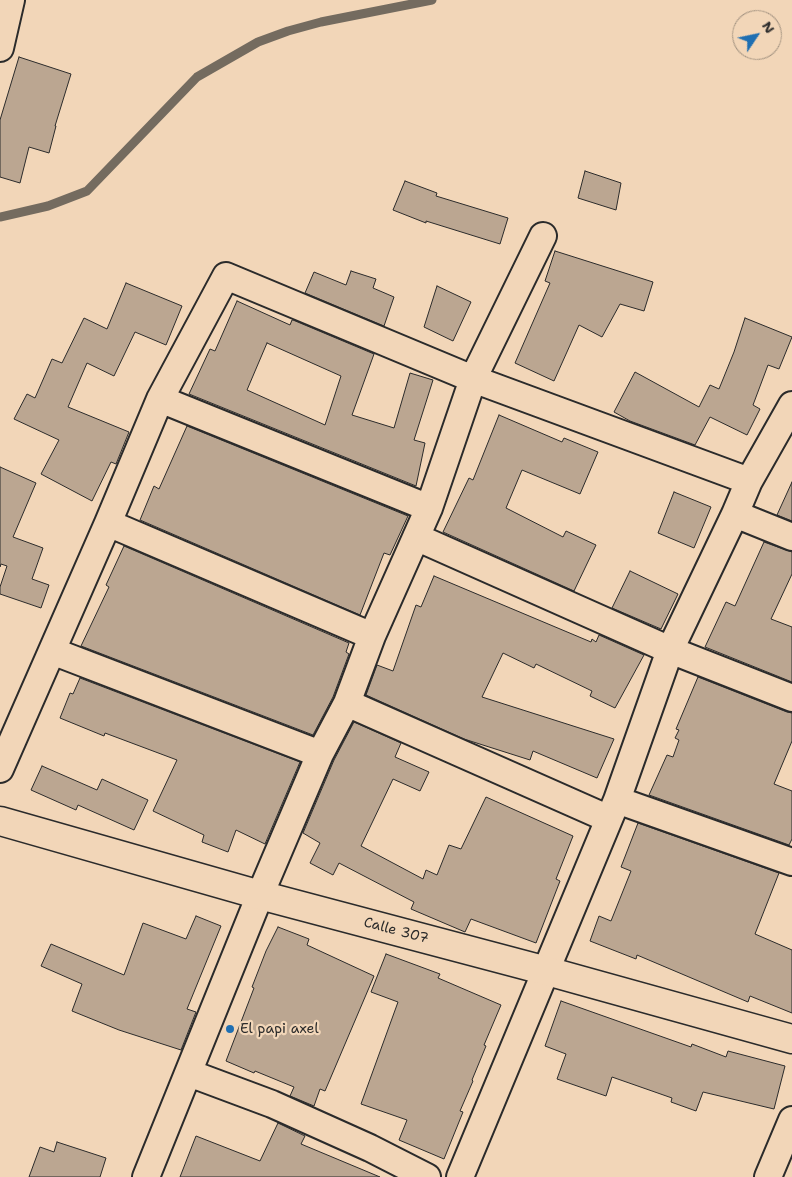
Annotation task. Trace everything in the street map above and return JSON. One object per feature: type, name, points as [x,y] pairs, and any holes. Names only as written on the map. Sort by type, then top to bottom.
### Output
[{"type":"street","points":[[0,48],[11,0]]},
{"type":"street","points":[[146,1177],[260,894],[320,754],[346,703],[372,636],[429,508],[473,378],[543,236]]},
{"type":"street","points":[[0,769],[108,523],[160,398],[226,276],[473,378],[749,481]]},
{"type":"street","points":[[160,398],[429,508]]},
{"type":"street","points":[[460,1177],[613,810],[670,650],[749,481],[792,405]]},
{"type":"street","points":[[735,514],[792,537]]},
{"type":"street","points":[[108,523],[372,636]]},
{"type":"street","points":[[416,537],[670,650],[792,698]]},
{"type":"street","points":[[52,651],[320,754]]},
{"type":"street","points":[[346,703],[613,810],[792,862]]},
{"type":"street","name":"Calle 307","points":[[0,821],[792,1039]]},
{"type":"street","points":[[189,1073],[272,1104],[370,1148],[427,1177]]},
{"type":"street","points":[[768,1177],[792,1120]]},
{"type":"building","points":[[19,57],[71,74],[49,153],[29,147],[20,183],[0,177],[0,120]]},
{"type":"building","points":[[585,171],[621,183],[616,210],[578,198]]},
{"type":"building","points":[[405,181],[437,193],[436,196],[508,218],[500,244],[426,221],[426,223],[393,210]]},
{"type":"building","points":[[555,251],[653,282],[644,311],[620,304],[602,337],[579,325],[554,381],[515,363],[550,283],[545,281]]},
{"type":"building","points":[[351,271],[376,279],[373,288],[394,297],[384,326],[305,293],[314,272],[346,285]]},
{"type":"building","points":[[126,283],[182,306],[166,345],[135,332],[114,376],[87,363],[68,407],[129,432],[116,464],[111,462],[92,501],[41,474],[59,440],[14,419],[27,394],[35,398],[52,359],[62,363],[84,318],[107,329]]},
{"type":"building","points":[[437,286],[471,302],[453,341],[424,327]]},
{"type":"building","points":[[237,301],[290,325],[293,320],[374,354],[352,415],[394,428],[410,373],[433,380],[414,440],[425,443],[416,486],[189,394],[210,349],[215,351]],"holes":[[[267,343],[341,376],[325,425],[247,390]]]},
{"type":"building","points":[[745,318],[792,337],[779,369],[768,365],[753,405],[760,409],[747,435],[710,417],[695,445],[630,421],[614,412],[635,372],[699,407],[710,385],[719,389]]},
{"type":"building","points":[[499,415],[562,442],[564,438],[598,452],[580,494],[522,470],[506,508],[563,537],[566,531],[596,545],[574,591],[443,532],[469,478],[473,480]]},
{"type":"building","points":[[187,426],[408,516],[390,555],[384,553],[360,615],[140,520],[154,486],[159,489]]},
{"type":"building","points":[[0,467],[36,483],[13,537],[43,548],[32,579],[49,585],[41,608],[0,594],[0,587],[7,566],[1,564],[0,567]]},
{"type":"building","points":[[792,482],[792,521],[777,515]]},
{"type":"building","points":[[674,492],[711,507],[694,548],[658,533]]},
{"type":"building","points":[[764,542],[792,552],[792,574],[771,619],[792,627],[792,682],[705,647],[726,602],[735,606]]},
{"type":"building","points":[[124,546],[349,643],[346,652],[349,654],[333,697],[313,735],[81,646],[109,587],[106,585]]},
{"type":"building","points":[[630,571],[678,594],[661,629],[612,608]]},
{"type":"building","points":[[434,576],[591,642],[592,639],[596,642],[599,635],[644,655],[615,708],[590,696],[592,691],[536,664],[534,668],[503,653],[482,697],[614,739],[597,778],[533,751],[530,760],[464,739],[366,695],[377,665],[393,671],[416,605],[421,607]]},
{"type":"building","points":[[698,677],[792,713],[792,741],[774,784],[792,791],[792,839],[789,845],[649,795],[667,755],[673,757],[679,740],[675,738],[679,730],[676,729]]},
{"type":"building","points":[[80,678],[300,762],[265,844],[236,830],[228,852],[202,842],[204,835],[153,811],[177,760],[105,733],[104,736],[60,718],[70,693],[73,694]]},
{"type":"building","points":[[354,722],[401,743],[395,757],[429,772],[420,791],[393,779],[361,846],[423,879],[426,870],[437,875],[449,845],[461,849],[486,797],[573,836],[556,879],[560,881],[536,943],[471,919],[465,932],[411,909],[414,902],[339,863],[333,875],[310,863],[320,843],[303,833],[334,760]]},
{"type":"building","points":[[42,766],[97,790],[102,779],[148,800],[134,830],[78,805],[76,810],[31,790]]},
{"type":"building","points":[[638,823],[779,873],[755,934],[792,950],[792,1013],[750,996],[748,1002],[637,955],[636,959],[590,941],[599,916],[611,921],[631,871],[621,867]]},
{"type":"building","points":[[196,916],[221,926],[187,1009],[196,1012],[181,1050],[119,1030],[72,1011],[82,984],[41,966],[51,944],[124,975],[143,923],[186,939]]},
{"type":"building","points":[[278,927],[309,939],[307,945],[374,976],[325,1091],[320,1089],[314,1106],[290,1096],[294,1087],[226,1061],[254,988],[252,987]]},
{"type":"building","points":[[386,954],[440,974],[438,978],[501,1005],[484,1045],[486,1046],[460,1111],[463,1112],[444,1159],[399,1140],[407,1120],[361,1104],[398,1002],[371,992]]},
{"type":"building","points":[[561,1001],[691,1047],[692,1044],[726,1057],[728,1051],[785,1066],[774,1109],[703,1092],[696,1111],[671,1102],[672,1098],[612,1077],[606,1096],[557,1079],[566,1054],[545,1046]]},
{"type":"building","points":[[278,1123],[305,1136],[301,1144],[380,1177],[180,1177],[196,1136],[260,1161]]},
{"type":"building","points":[[57,1142],[106,1158],[100,1177],[29,1177],[40,1147],[54,1152]]},
{"type":"waterway","points":[[0,217],[48,206],[87,191],[197,77],[258,42],[321,22],[432,0]]},
{"type":"place","name":"El papi axel","points":[[230,1029]]}]
